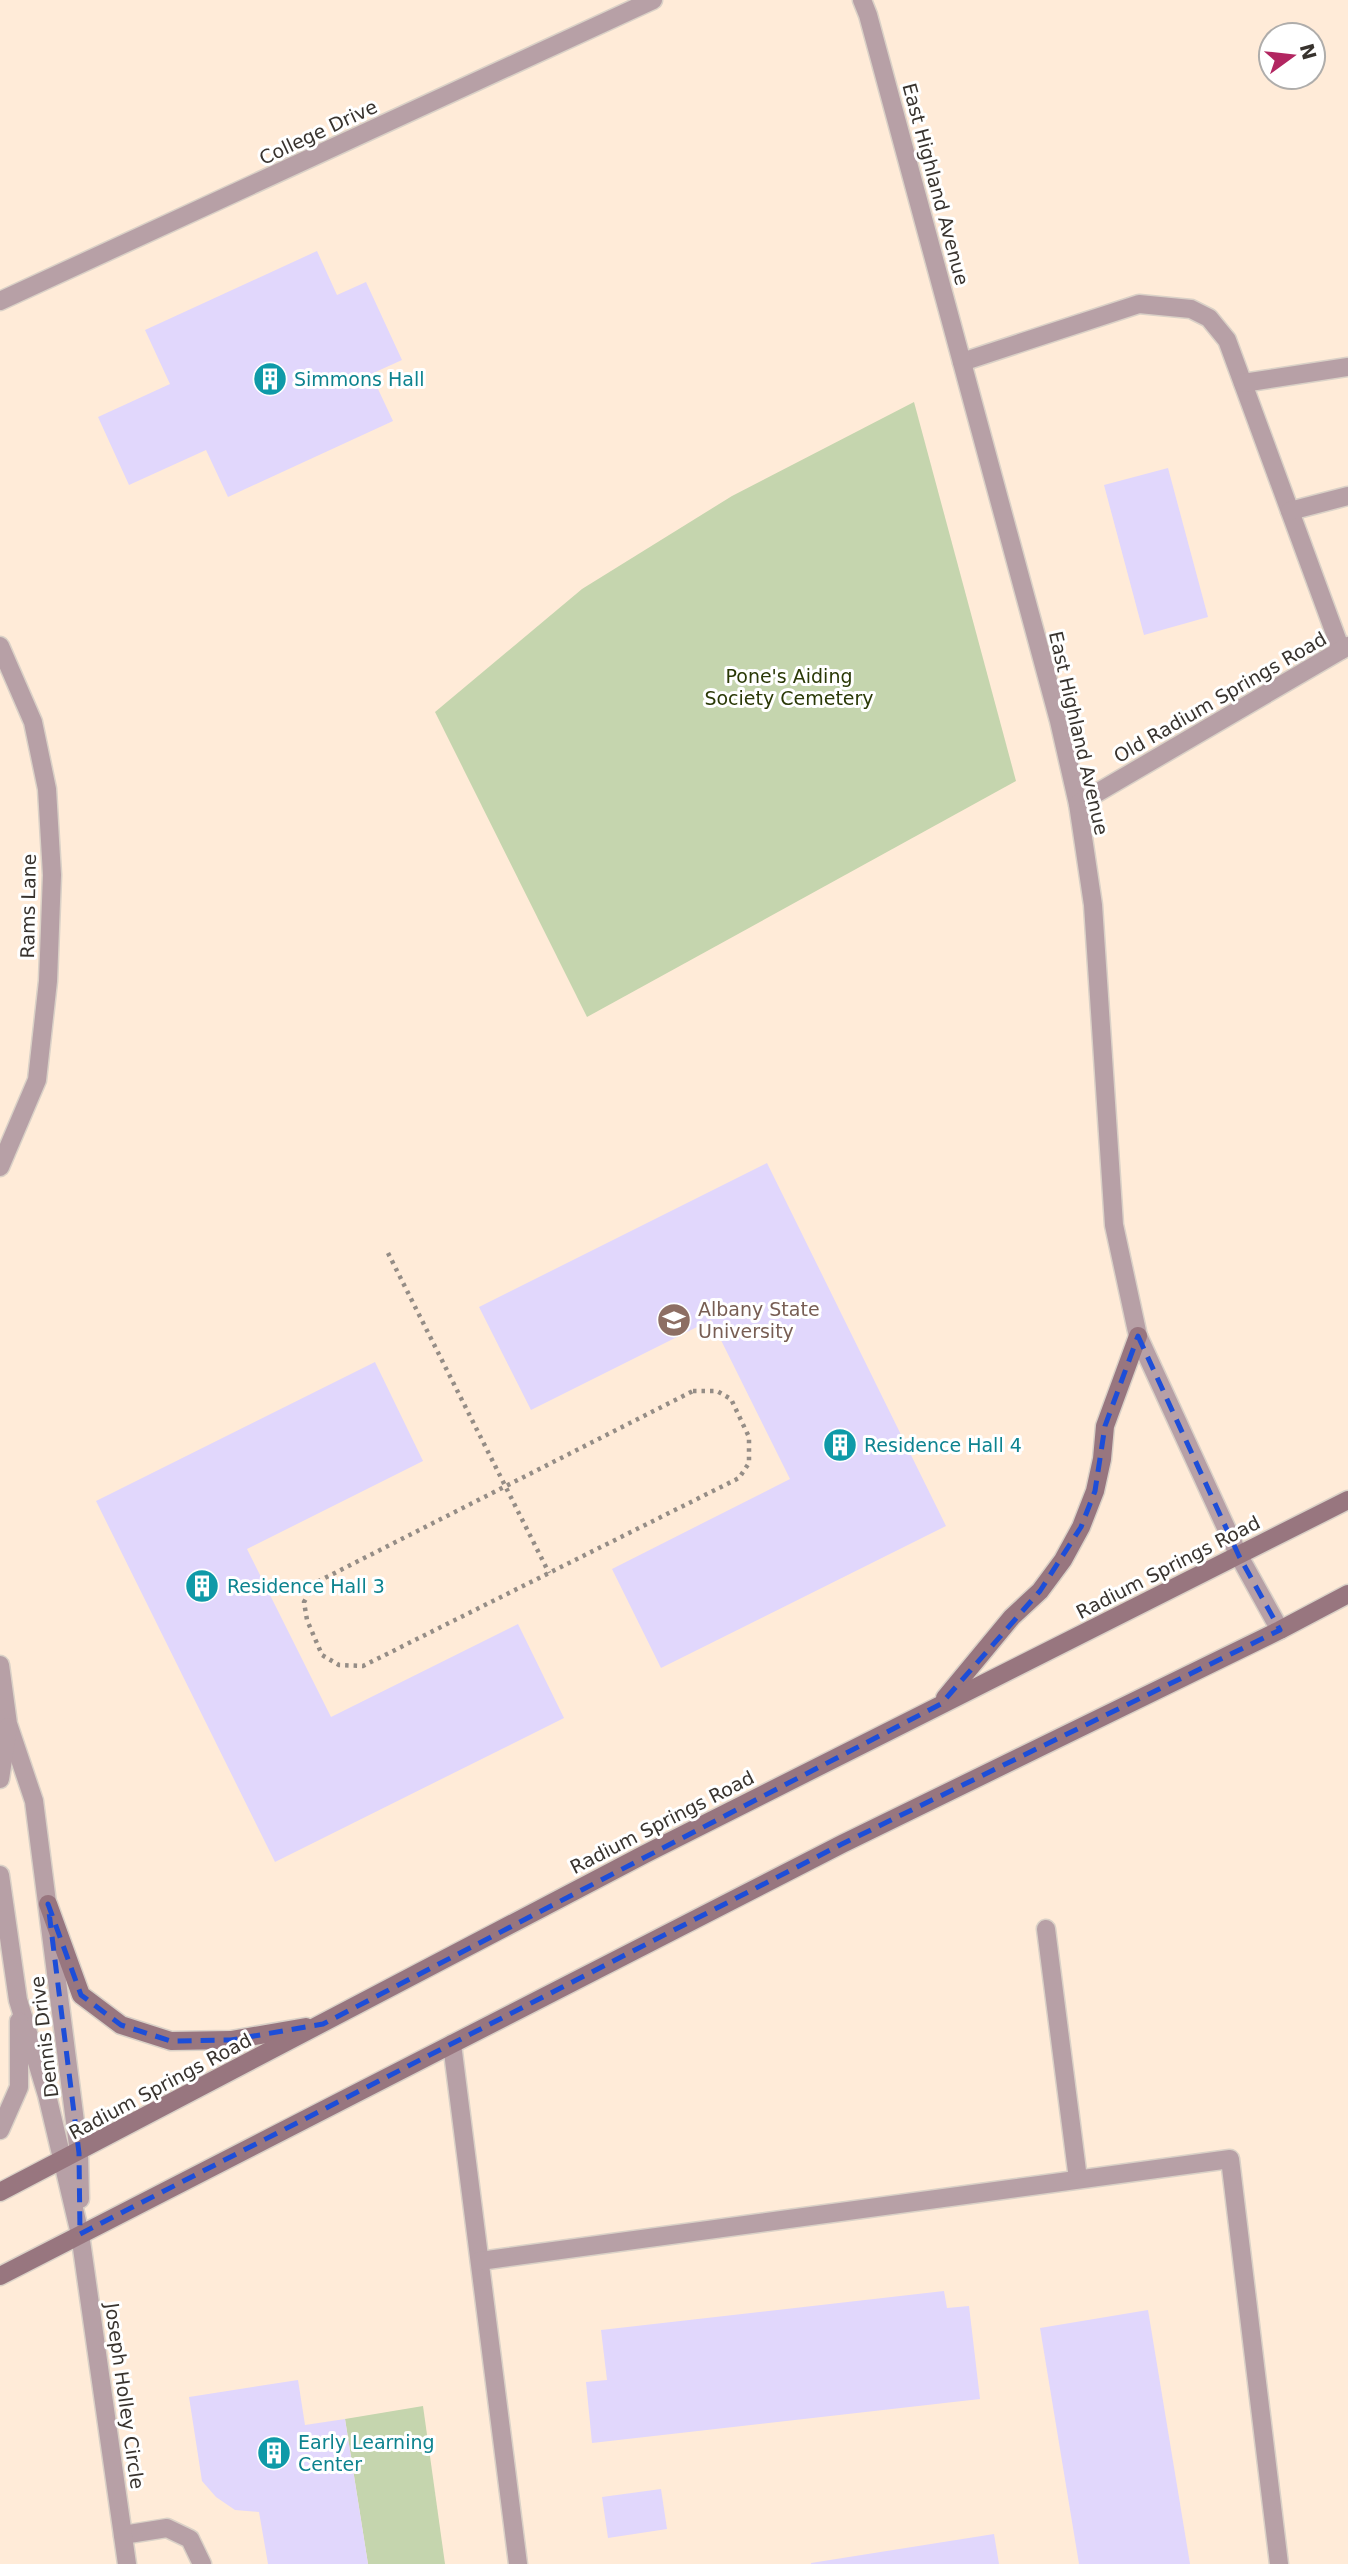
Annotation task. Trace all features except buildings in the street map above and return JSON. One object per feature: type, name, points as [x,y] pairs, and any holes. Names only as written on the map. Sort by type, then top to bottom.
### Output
[{"type":"main road","points":[[941,1704],[1012,1616],[1040,1591],[1063,1560],[1081,1527],[1095,1491],[1104,1426],[1138,1336]]},
{"type":"main road","name":"Radium Springs Road","points":[[0,2192],[632,1860],[1348,1500]]},
{"type":"main road","points":[[0,2276],[842,1844],[1280,1630],[1348,1594]]},
{"type":"main road","points":[[48,1904],[81,1995],[121,2025],[171,2041],[195,2041],[231,2040],[323,2024]]},
{"type":"street","name":"College Drive","points":[[0,301],[653,0]]},
{"type":"street","name":"East Highland Avenue","points":[[862,0],[1059,722],[1078,804],[1093,905],[1114,1225],[1138,1336],[1239,1556],[1280,1630]]},
{"type":"street","points":[[962,362],[1139,304],[1191,309],[1209,318],[1227,340],[1290,512],[1344,648]]},
{"type":"street","points":[[1243,383],[1348,366]]},
{"type":"street","points":[[1290,512],[1348,496]]},
{"type":"street","name":"Rams Lane","points":[[0,646],[33,722],[47,789],[52,875],[48,981],[37,1080],[0,1167]]},
{"type":"street","name":"Old Radium Springs Road","points":[[1078,804],[1344,648]]},
{"type":"street","name":"Dennis Drive","points":[[0,1665],[8,1724],[34,1801],[48,1904],[80,2234]]},
{"type":"street","name":"Dennis Drive","points":[[0,1779],[8,1724]]},
{"type":"street","name":"Dennis Drive","points":[[0,1875],[19,2000],[47,2095],[71,2157]]},
{"type":"street","points":[[1046,1929],[1078,2179]]},
{"type":"street","points":[[0,2130],[19,2087],[19,2000]]},
{"type":"street","points":[[452,2044],[518,2564]]},
{"type":"street","points":[[480,2261],[1230,2159],[1279,2564]]},
{"type":"street","name":"Joseph Holley Circle","points":[[80,2234],[127,2564]]},
{"type":"street","points":[[123,2535],[167,2528],[190,2539],[202,2564]]},
{"type":"path","points":[[388,1253],[549,1573]]},
{"type":"path","points":[[693,1391],[717,1391],[731,1399],[749,1437],[749,1463],[739,1478],[549,1573],[363,1667],[339,1665],[323,1655],[307,1620],[304,1602],[315,1583],[693,1391]]},
{"type":"highlighted area","points":[[1138,1336],[1239,1556],[1280,1630],[842,1844],[80,2234],[79,2153],[48,1904],[81,1995],[121,2025],[171,2041],[231,2040],[323,2024],[941,1704],[1040,1591],[1081,1527],[1095,1491],[1105,1426]]},
{"type":"shaded area","name":"Albany State University","points":[[0,0],[1348,0],[1348,2564],[0,2564]]},
{"type":"green space","name":"Pone's Aiding Society Cemetery","points":[[914,402],[1016,781],[587,1017],[435,712],[582,589],[732,496]]},
{"type":"green space","points":[[423,2406],[445,2564],[368,2564],[345,2419]]},
{"type":"place","name":"Simmons Hall","points":[[270,379]]},
{"type":"place","name":"Albany State University","points":[[674,1320]]},
{"type":"place","name":"Residence Hall 4","points":[[840,1445]]},
{"type":"place","name":"Residence Hall 3","points":[[202,1586]]},
{"type":"place","name":"Early Learning Center","points":[[274,2453]]}]
